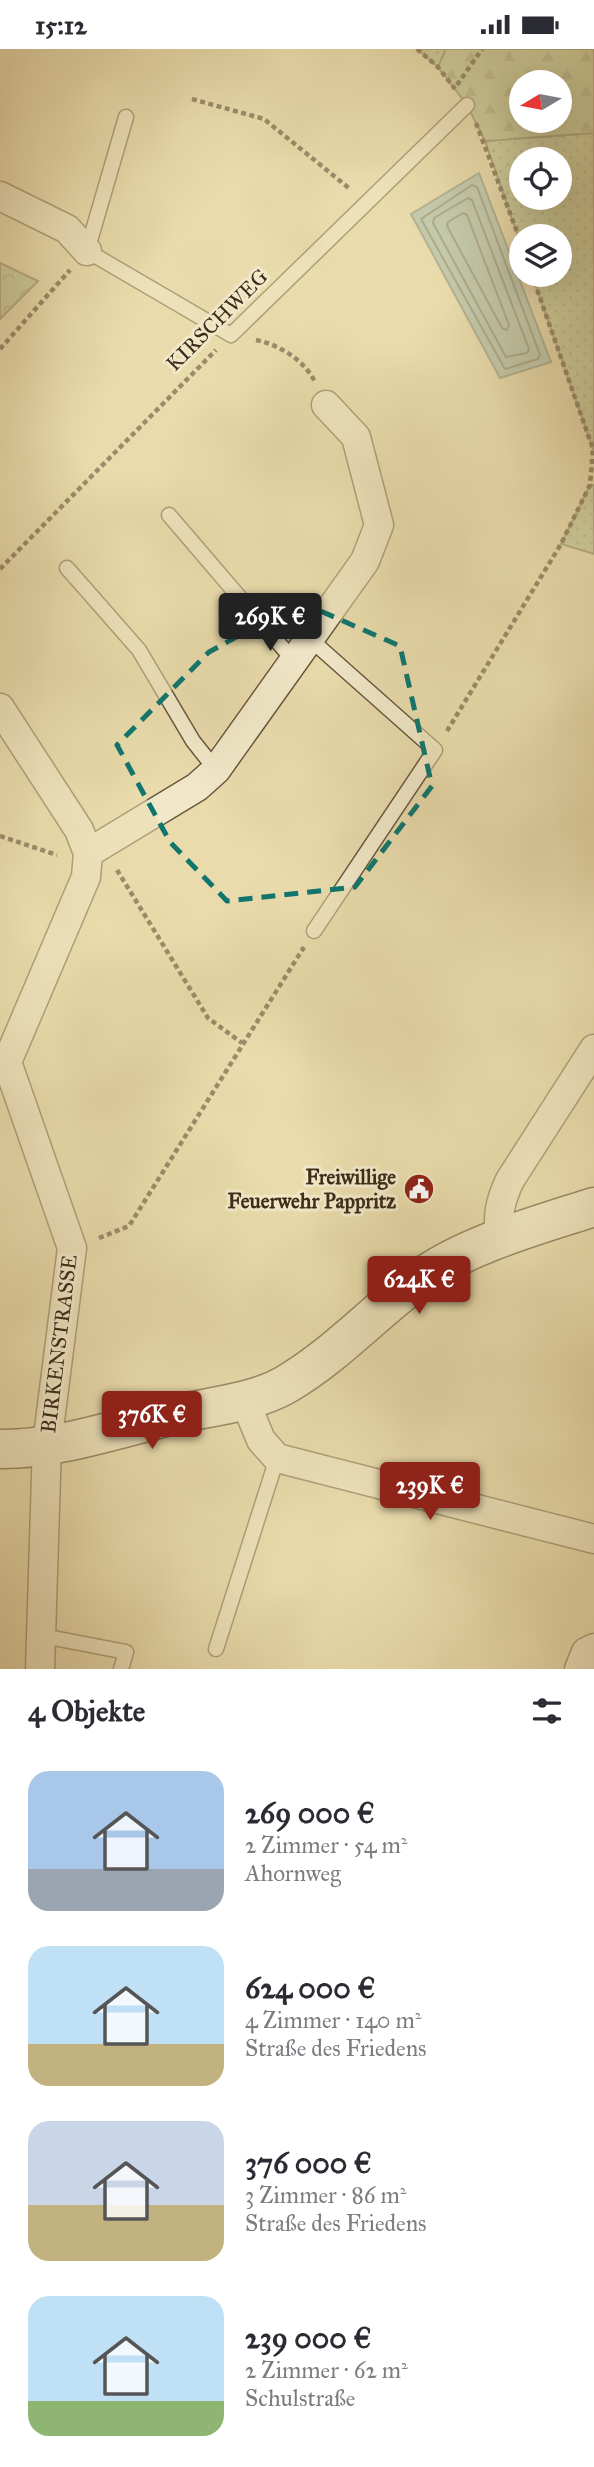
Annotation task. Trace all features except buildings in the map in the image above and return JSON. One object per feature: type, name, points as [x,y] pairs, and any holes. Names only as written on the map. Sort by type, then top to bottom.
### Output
[{"type":"street","points":[[0,196],[67,229],[87,251]]},
{"type":"street","points":[[0,708],[79,830],[95,849],[197,787],[216,770],[365,561],[379,526],[356,437],[326,405]]},
{"type":"street","name":"BIRKENSTRASSE","points":[[40,1669],[47,1444],[72,1248],[4,1063],[86,877],[95,849]]},
{"type":"street","points":[[501,1240],[497,1223],[502,1198],[510,1180],[594,1049]]},
{"type":"street","points":[[0,1449],[47,1444],[244,1399],[281,1387],[314,1367],[420,1278],[441,1265],[594,1206]]},
{"type":"street","points":[[244,1399],[261,1440],[277,1458],[594,1539]]},
{"type":"street","points":[[579,1669],[586,1653],[594,1648]]},
{"type":"lane","name":"KIRSCHWEG","points":[[231,335],[467,105]]},
{"type":"lane","points":[[126,117],[87,251],[231,335]]},
{"type":"lane","points":[[170,515],[302,650],[435,750],[314,931]]},
{"type":"lane","points":[[67,569],[139,649],[193,741],[216,770]]},
{"type":"lane","points":[[216,1649],[277,1458]]},
{"type":"lane","points":[[43,1636],[126,1652],[121,1669]]},
{"type":"path","points":[[417,49],[438,67],[467,105],[485,141],[515,224]]},
{"type":"path","points":[[454,88],[482,49]]},
{"type":"path","points":[[192,99],[264,119],[367,203]]},
{"type":"path","points":[[0,349],[87,251]]},
{"type":"path","points":[[435,750],[561,544],[590,485],[593,449],[536,287]]},
{"type":"path","points":[[231,335],[274,344],[300,363],[308,369],[326,405]]},
{"type":"path","name":"KIRSCHWEG","points":[[0,569],[231,335]]},
{"type":"path","points":[[0,836],[71,860],[95,849],[208,1018],[242,1043]]},
{"type":"path","points":[[72,1248],[129,1226],[314,931]]},
{"type":"highlighted area","points":[[300,602],[400,646],[432,786],[355,887],[227,901],[170,842],[117,745],[209,652]]},
{"type":"green space","points":[[417,49],[446,49],[438,67]]},
{"type":"green space","points":[[446,49],[594,49],[594,133],[485,141],[467,105],[438,67]]},
{"type":"green space","points":[[594,133],[593,449],[536,287],[572,287],[572,224],[514,224],[485,141]]},
{"type":"green space","points":[[0,263],[38,281],[0,319]]},
{"type":"green space","points":[[590,485],[594,485],[594,554],[561,544]]},
{"type":"water","points":[[479,173],[509,252],[509,287],[522,287],[551,362],[500,378],[411,214]]},
{"type":"place","name":"Freiwillige Feuerwehr Pappritz","points":[[419,1189]]}]
